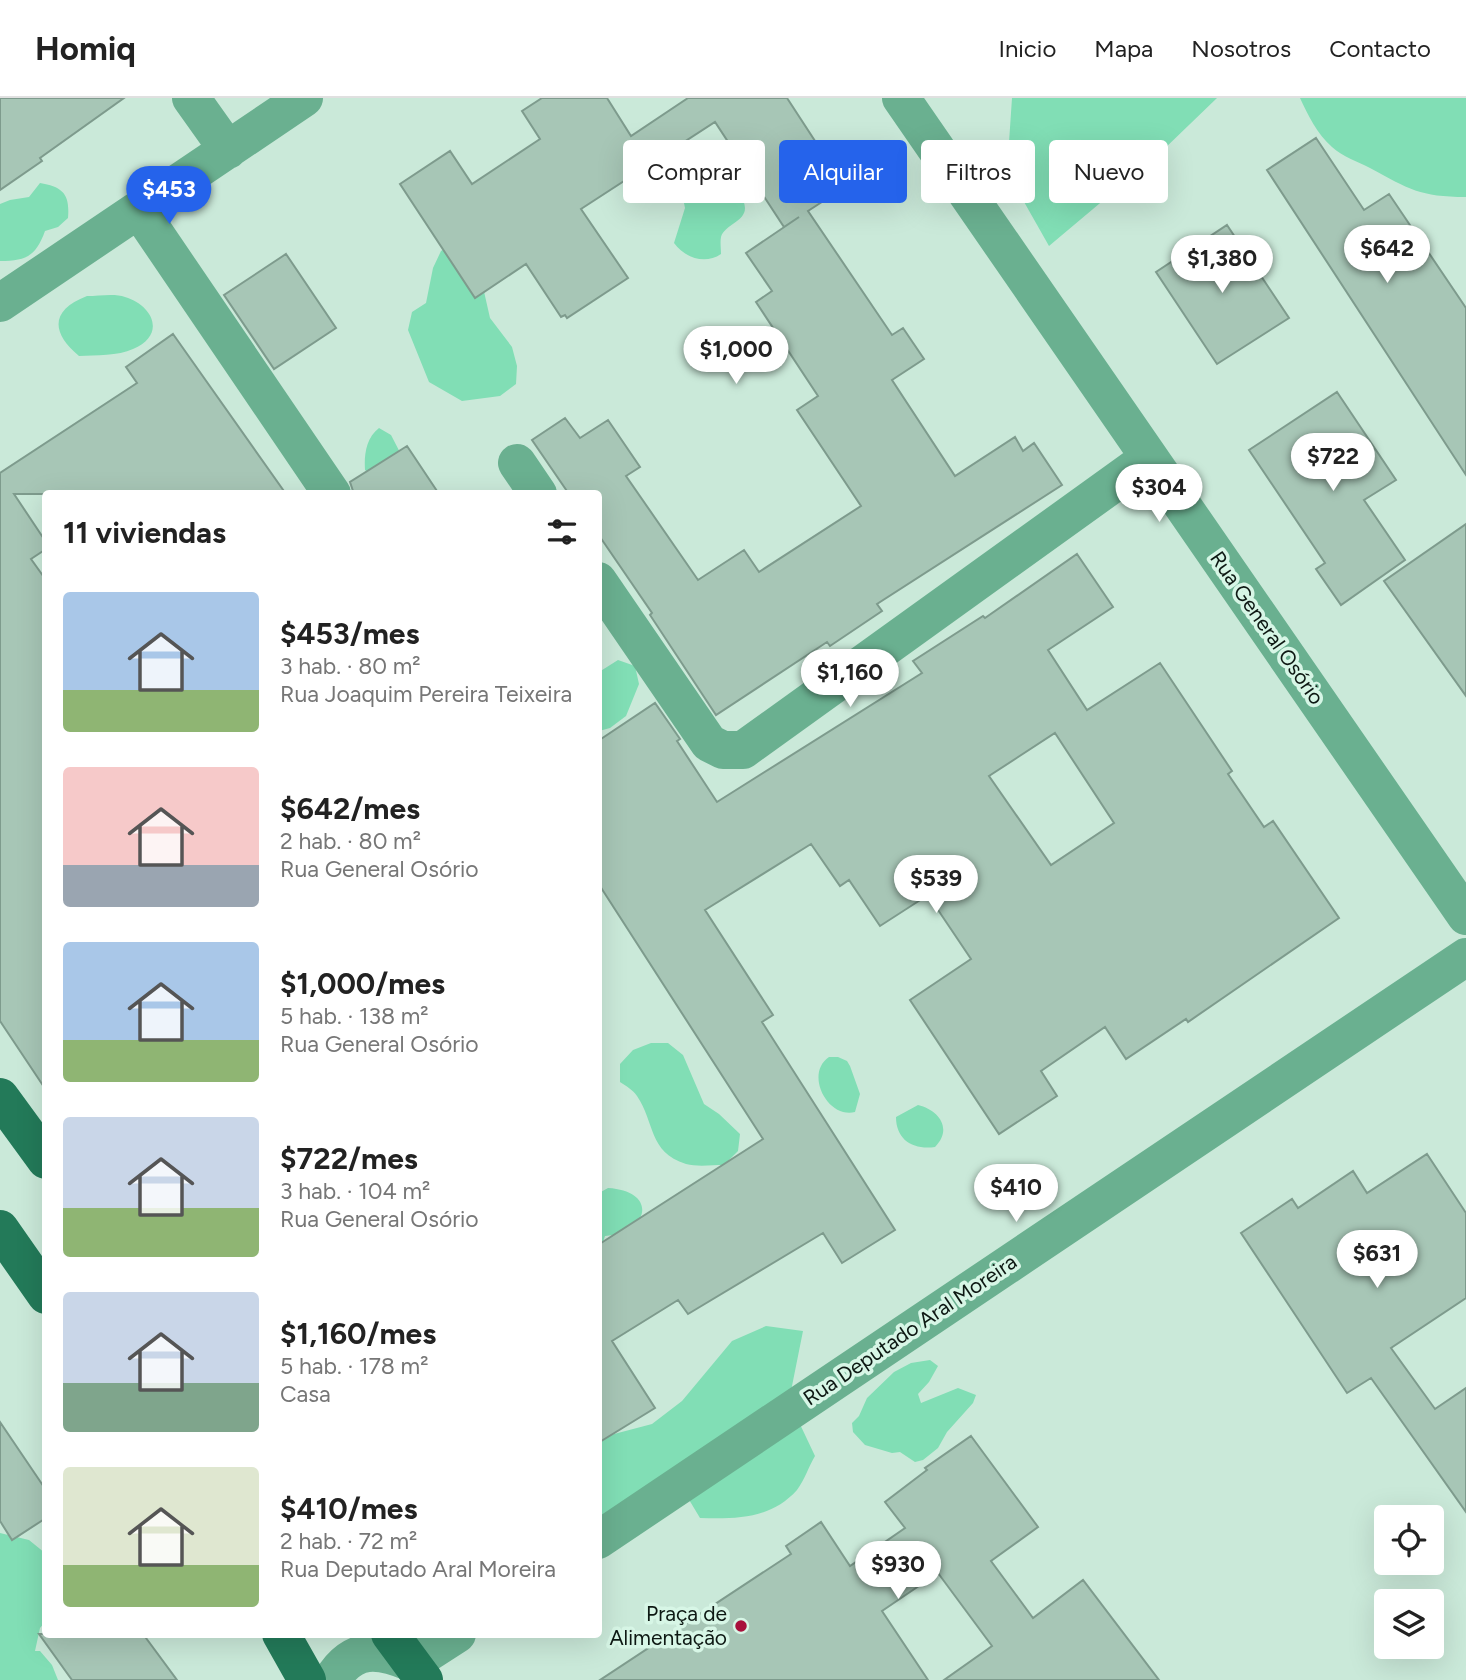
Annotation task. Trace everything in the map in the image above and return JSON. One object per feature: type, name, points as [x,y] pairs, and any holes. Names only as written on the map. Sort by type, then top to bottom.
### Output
[{"type":"main road","points":[[0,1097],[42,1155]]},
{"type":"main road","points":[[0,1229],[42,1289]]},
{"type":"main road","points":[[283,1638],[307,1680]]},
{"type":"street","points":[[191,98],[228,150]]},
{"type":"street","points":[[0,303],[304,98]]},
{"type":"street","name":"Rua General Osório","points":[[901,98],[1466,916]]},
{"type":"street","points":[[139,210],[329,490]]},
{"type":"street","points":[[602,587],[709,743],[723,750],[743,750],[1149,458]]},
{"type":"street","points":[[517,463],[535,490]]},
{"type":"street","name":"Rua Deputado Aral Moreira","points":[[602,1537],[1466,957]]},
{"type":"street","points":[[332,1680],[346,1662],[370,1652],[383,1653],[409,1664],[451,1638]]},
{"type":"green space","points":[[1012,98],[1217,98],[1168,145],[1168,140],[1049,140],[1049,203],[1100,203],[1049,246],[1025,203],[1035,203],[1035,140],[1009,140]]},
{"type":"green space","points":[[1300,98],[1466,98],[1466,197],[1415,190],[1341,154],[1317,130]]},
{"type":"green space","points":[[40,183],[63,193],[68,203],[68,218],[58,227],[45,231],[38,246],[29,255],[17,260],[0,261],[0,204],[29,197]]},
{"type":"green space","points":[[684,203],[744,203],[745,207],[740,218],[724,231],[721,237],[721,254],[708,259],[689,256],[674,243],[685,208]]},
{"type":"green space","points":[[457,241],[478,265],[490,318],[512,347],[517,366],[516,384],[500,396],[462,401],[429,382],[408,330],[412,312],[426,303],[433,268],[441,251]]},
{"type":"green space","points":[[117,295],[135,301],[149,314],[152,321],[150,336],[133,349],[121,353],[79,356],[63,339],[59,323],[66,308],[87,296]]},
{"type":"green space","points":[[379,428],[391,435],[406,464],[372,475],[365,470],[366,453],[371,437]]},
{"type":"green space","points":[[618,660],[635,666],[639,684],[626,716],[610,728],[602,730],[602,670]]},
{"type":"green space","points":[[651,1043],[668,1043],[683,1055],[704,1104],[740,1134],[738,1151],[724,1165],[686,1164],[665,1152],[654,1135],[637,1096],[620,1082],[620,1064],[633,1050]]},
{"type":"green space","points":[[829,1057],[838,1057],[847,1061],[850,1066],[860,1094],[855,1112],[836,1109],[822,1094],[819,1074]]},
{"type":"green space","points":[[918,1105],[932,1111],[941,1121],[943,1134],[935,1147],[913,1145],[899,1132],[896,1117]]},
{"type":"green space","points":[[608,1188],[635,1196],[641,1203],[642,1212],[639,1220],[631,1227],[605,1236],[602,1245],[602,1191]]},
{"type":"green space","points":[[766,1326],[803,1331],[789,1401],[815,1456],[797,1490],[776,1507],[740,1517],[700,1518],[682,1488],[602,1516],[602,1437],[652,1424],[682,1401],[732,1341]]},
{"type":"green space","points":[[930,1360],[938,1366],[918,1394],[921,1403],[958,1388],[976,1395],[973,1403],[947,1432],[938,1448],[923,1460],[915,1462],[900,1452],[892,1453],[865,1445],[853,1432],[852,1423],[859,1416],[867,1398],[894,1372],[911,1363]]},
{"type":"green space","points":[[0,1533],[29,1540],[42,1551],[42,1626],[35,1651],[40,1651],[52,1665],[58,1680],[0,1680]]},
{"type":"building","points":[[0,98],[124,98],[0,190]]},
{"type":"building","points":[[542,98],[607,98],[631,136],[688,98],[787,98],[814,140],[779,140],[779,203],[820,203],[808,211],[892,335],[903,328],[924,359],[892,380],[955,476],[1015,437],[1023,451],[1034,443],[1062,485],[877,604],[882,611],[830,646],[827,642],[716,715],[602,540],[602,490],[566,490],[532,440],[565,418],[580,438],[608,420],[640,467],[626,476],[698,580],[744,550],[759,572],[861,506],[797,410],[818,396],[756,302],[772,291],[746,253],[799,217],[784,227],[765,198],[765,140],[727,140],[715,122],[687,140],[623,140],[623,182],[581,209],[628,278],[567,318],[565,315],[561,317],[526,264],[475,298],[400,184],[450,151],[472,184],[540,139],[522,111]]},
{"type":"building","points":[[1316,138],[1364,210],[1389,194],[1466,308],[1466,475],[1267,170]]},
{"type":"building","points":[[1227,225],[1289,318],[1217,364],[1156,272]]},
{"type":"building","points":[[286,254],[336,328],[274,369],[224,295]]},
{"type":"building","points":[[173,334],[283,490],[42,490],[42,494],[14,494],[42,536],[42,552],[31,559],[42,574],[42,1084],[0,1021],[0,473],[137,383],[126,367]]},
{"type":"building","points":[[1337,392],[1396,480],[1364,500],[1405,560],[1341,605],[1316,569],[1325,563],[1249,450]]},
{"type":"building","points":[[407,446],[436,490],[353,490],[350,482]]},
{"type":"building","points":[[1466,524],[1466,696],[1384,581]]},
{"type":"building","points":[[1077,554],[1113,607],[1048,650],[1087,710],[1160,663],[1232,771],[1228,774],[1264,827],[1273,821],[1339,918],[1188,1022],[1186,1019],[1126,1059],[1105,1027],[1041,1071],[1057,1096],[999,1134],[910,1000],[971,959],[928,895],[880,926],[849,880],[840,886],[811,844],[705,910],[773,1015],[762,1022],[895,1230],[842,1263],[823,1233],[688,1314],[678,1300],[612,1341],[655,1408],[602,1441],[602,1242],[763,1139],[602,889],[602,738],[655,703],[717,802],[922,673],[913,661],[983,616],[985,618]],"holes":[[[1055,733],[1114,823],[1051,865],[989,776]]]},
{"type":"building","points":[[1427,1154],[1466,1213],[1466,1298],[1391,1348],[1435,1409],[1466,1388],[1466,1512],[1371,1378],[1347,1393],[1241,1233],[1292,1199],[1298,1208],[1353,1171],[1367,1193]]},
{"type":"building","points":[[0,1422],[42,1484],[42,1521],[12,1540],[0,1521]]},
{"type":"building","points":[[971,1436],[1038,1527],[991,1561],[1033,1618],[1083,1580],[1159,1680],[944,1680],[992,1646],[938,1573],[882,1611],[928,1680],[600,1680],[791,1554],[786,1546],[821,1522],[850,1566],[905,1528],[885,1502],[927,1470],[925,1468]]},
{"type":"building","points":[[39,1634],[42,1634],[42,1638],[146,1638],[177,1680],[72,1680]]},
{"type":"place","name":"Praça de Alimentação","points":[[741,1626]]}]
